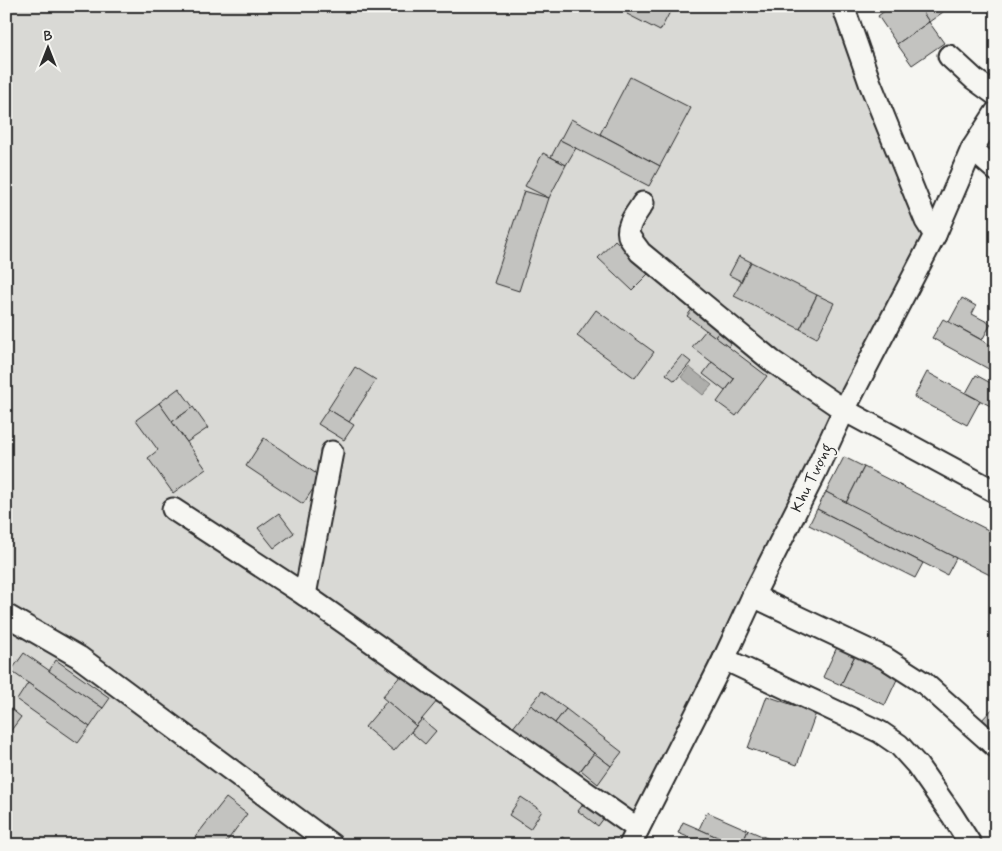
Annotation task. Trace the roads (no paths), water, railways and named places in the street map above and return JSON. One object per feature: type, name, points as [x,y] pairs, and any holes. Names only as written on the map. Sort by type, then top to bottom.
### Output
[{"type":"street","points":[[843,6],[877,102],[926,221],[935,234]]},
{"type":"street","points":[[949,56],[996,95]]},
{"type":"street","name":"Khu Tượng","points":[[634,837],[724,659],[844,410],[935,234],[972,149],[996,112]]},
{"type":"street","points":[[972,149],[996,170]]},
{"type":"street","points":[[643,204],[628,232],[640,252],[772,361],[844,410],[996,492]]},
{"type":"street","points":[[306,595],[332,452]]},
{"type":"street","points":[[173,508],[306,595],[634,837]]},
{"type":"street","points":[[753,596],[884,658],[924,684],[996,747]]},
{"type":"street","points":[[6,614],[78,657],[332,845]]},
{"type":"street","points":[[724,659],[880,732],[899,745],[918,765],[971,845]]}]
